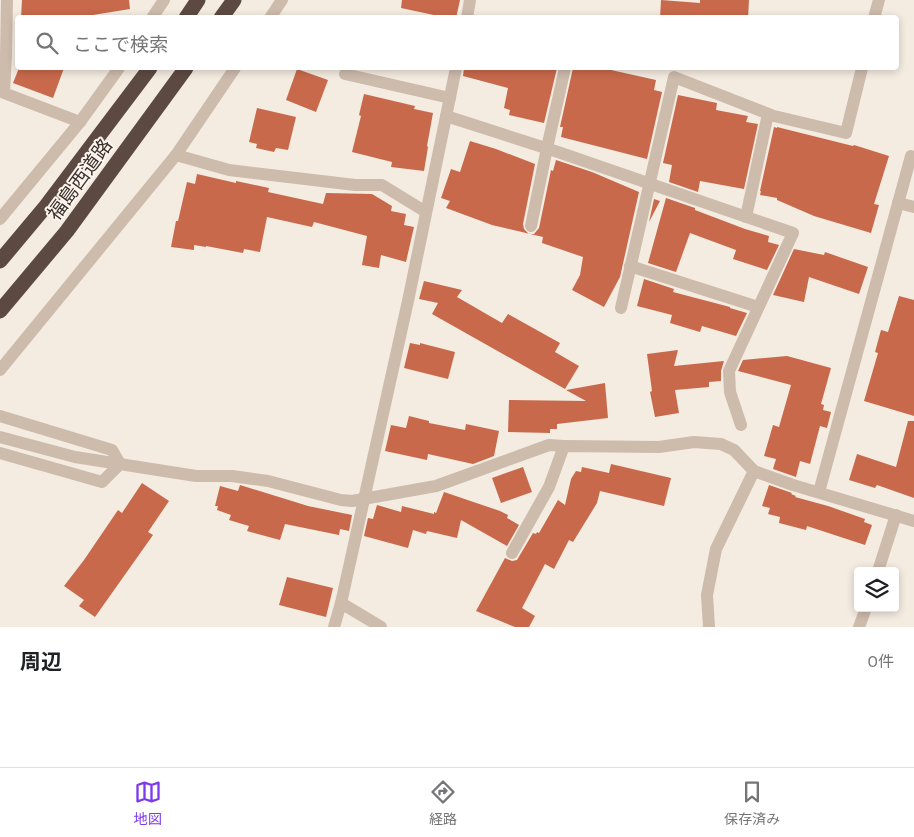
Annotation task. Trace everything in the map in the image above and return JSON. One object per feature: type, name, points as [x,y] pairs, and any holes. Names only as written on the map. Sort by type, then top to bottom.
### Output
[{"type":"highway","points":[[188,15],[198,0]]},
{"type":"highway","points":[[223,15],[234,0]]},
{"type":"highway","name":"福島西道路","points":[[0,262],[46,206],[148,70]]},
{"type":"highway","name":"福島西道路","points":[[0,311],[67,231],[185,70]]},
{"type":"street","points":[[7,0],[3,33],[2,94],[80,122]]},
{"type":"street","points":[[154,15],[164,0]]},
{"type":"street","points":[[272,15],[282,0]]},
{"type":"street","points":[[468,15],[470,0]]},
{"type":"street","points":[[875,15],[879,0]]},
{"type":"street","points":[[0,219],[80,122],[119,70]]},
{"type":"street","points":[[0,370],[176,155],[235,70]]},
{"type":"street","points":[[334,627],[341,603],[408,301],[456,70]]},
{"type":"street","points":[[531,226],[565,70]]},
{"type":"street","points":[[621,308],[674,77],[768,114],[846,133],[862,70]]},
{"type":"street","points":[[345,74],[450,98]]},
{"type":"street","points":[[746,217],[768,114]]},
{"type":"street","points":[[446,116],[547,148],[793,233],[728,371],[730,392],[741,425]]},
{"type":"street","points":[[176,155],[228,170],[355,185],[382,185],[426,212]]},
{"type":"street","points":[[819,492],[911,156]]},
{"type":"street","points":[[898,203],[914,207]]},
{"type":"street","points":[[630,266],[758,307]]},
{"type":"street","points":[[0,416],[112,450],[120,464]]},
{"type":"street","points":[[0,437],[75,457],[196,476],[232,476],[268,481],[352,502],[436,486],[548,446],[659,447],[694,442],[721,444],[734,450],[754,471],[793,485],[914,521]]},
{"type":"street","points":[[512,553],[549,487],[564,446]]},
{"type":"street","points":[[0,454],[102,482],[120,464]]},
{"type":"street","points":[[709,627],[707,595],[716,550],[754,471]]},
{"type":"street","points":[[879,567],[896,515]]},
{"type":"street","points":[[341,603],[381,627]]},
{"type":"street","points":[[860,627],[865,612]]},
{"type":"building","points":[[22,0],[129,0],[130,9],[93,15],[21,15]]},
{"type":"building","points":[[402,0],[460,0],[457,15],[434,15],[401,8]]},
{"type":"building","points":[[661,0],[700,3],[700,0],[749,0],[748,15],[660,15]]},
{"type":"building","points":[[18,70],[63,70],[53,98],[13,83]]},
{"type":"building","points":[[297,70],[328,80],[316,112],[286,100]]},
{"type":"building","points":[[464,70],[557,70],[544,123],[509,115],[510,110],[504,108],[508,88],[463,76]]},
{"type":"building","points":[[573,70],[611,70],[656,80],[654,90],[662,92],[647,159],[561,137],[563,127],[560,127]]},
{"type":"building","points":[[364,94],[415,106],[414,109],[433,113],[424,171],[391,167],[392,162],[352,152],[361,116],[359,115]]},
{"type":"building","points":[[678,95],[717,103],[716,110],[748,116],[746,122],[758,124],[744,189],[700,181],[698,192],[669,182],[672,165],[663,163]]},
{"type":"building","points":[[257,108],[296,117],[288,150],[276,148],[274,152],[256,148],[257,144],[249,142]]},
{"type":"building","points":[[774,127],[854,145],[889,156],[874,204],[879,205],[871,233],[814,216],[777,200],[777,198],[760,195]]},
{"type":"building","points":[[470,141],[535,164],[523,224],[524,229],[529,234],[492,225],[446,208],[450,201],[441,198],[451,169],[460,172]]},
{"type":"building","points":[[556,160],[592,172],[639,192],[620,277],[604,307],[572,290],[580,275],[583,257],[542,243],[543,237],[530,234],[534,234],[539,228],[551,170],[553,171]]},
{"type":"building","points":[[197,174],[269,188],[268,192],[323,204],[326,193],[372,194],[392,206],[391,211],[406,214],[404,225],[414,227],[406,262],[381,255],[379,268],[362,265],[367,236],[314,222],[312,227],[267,217],[260,252],[244,249],[243,253],[194,245],[194,250],[171,247],[187,182],[195,184]]},
{"type":"building","points":[[666,198],[745,229],[769,236],[768,242],[779,245],[767,270],[733,259],[736,250],[690,233],[676,272],[648,263]]},
{"type":"building","points":[[654,199],[660,201],[649,222]]},
{"type":"building","points":[[794,249],[824,255],[825,252],[868,267],[859,294],[809,277],[804,302],[773,295]]},
{"type":"building","points":[[644,279],[674,289],[673,292],[747,313],[736,336],[702,326],[700,332],[670,323],[672,315],[637,306]]},
{"type":"building","points":[[424,281],[462,290],[457,297],[502,323],[508,314],[560,343],[555,352],[579,366],[565,389],[432,314],[438,303],[419,299]]},
{"type":"building","points":[[899,296],[914,300],[914,416],[864,401],[878,353],[875,352],[881,330],[888,332]]},
{"type":"building","points":[[410,343],[420,345],[420,343],[455,352],[448,379],[404,368]]},
{"type":"building","points":[[678,350],[674,366],[724,361],[721,381],[709,382],[709,387],[675,390],[679,413],[655,417],[650,392],[652,391],[647,354]]},
{"type":"building","points":[[787,356],[831,368],[821,404],[824,405],[823,410],[831,412],[827,428],[820,426],[810,464],[800,461],[796,477],[773,469],[776,459],[764,456],[773,425],[779,427],[791,385],[738,371],[743,360]]},
{"type":"building","points":[[605,383],[608,418],[557,424],[557,429],[550,429],[550,433],[508,432],[509,400],[586,401],[566,390]]},
{"type":"building","points":[[409,416],[429,421],[429,423],[465,430],[466,424],[499,431],[494,456],[473,464],[428,454],[427,460],[385,451],[391,425],[406,428]]},
{"type":"building","points":[[908,421],[914,421],[914,498],[877,485],[875,488],[849,480],[857,454],[896,467]]},
{"type":"building","points":[[611,464],[671,478],[664,506],[600,491],[597,503],[573,542],[569,540],[554,569],[545,564],[522,608],[535,616],[529,627],[515,627],[476,611],[505,558],[512,561],[517,560],[533,533],[539,533],[558,500],[565,505],[571,479],[576,471],[581,472],[582,467],[609,473]]},
{"type":"building","points":[[523,467],[532,492],[501,503],[492,478]]},
{"type":"building","points":[[142,483],[169,501],[148,532],[153,535],[95,617],[79,606],[84,600],[64,586],[118,510],[122,513]]},
{"type":"building","points":[[240,485],[308,506],[352,515],[349,531],[340,529],[339,535],[285,524],[280,540],[247,531],[249,526],[229,520],[231,515],[217,510],[218,506],[215,506],[220,486],[238,491]]},
{"type":"building","points":[[769,485],[792,493],[795,497],[865,519],[864,522],[872,525],[865,545],[807,526],[806,530],[779,523],[780,517],[768,514],[770,508],[762,506]]},
{"type":"building","points":[[444,492],[508,515],[507,518],[519,525],[507,546],[461,520],[457,538],[427,531],[426,534],[413,530],[408,548],[364,536],[368,518],[373,519],[377,505],[401,512],[402,506],[434,514]]},
{"type":"building","points":[[287,577],[333,588],[326,617],[279,605]]}]
